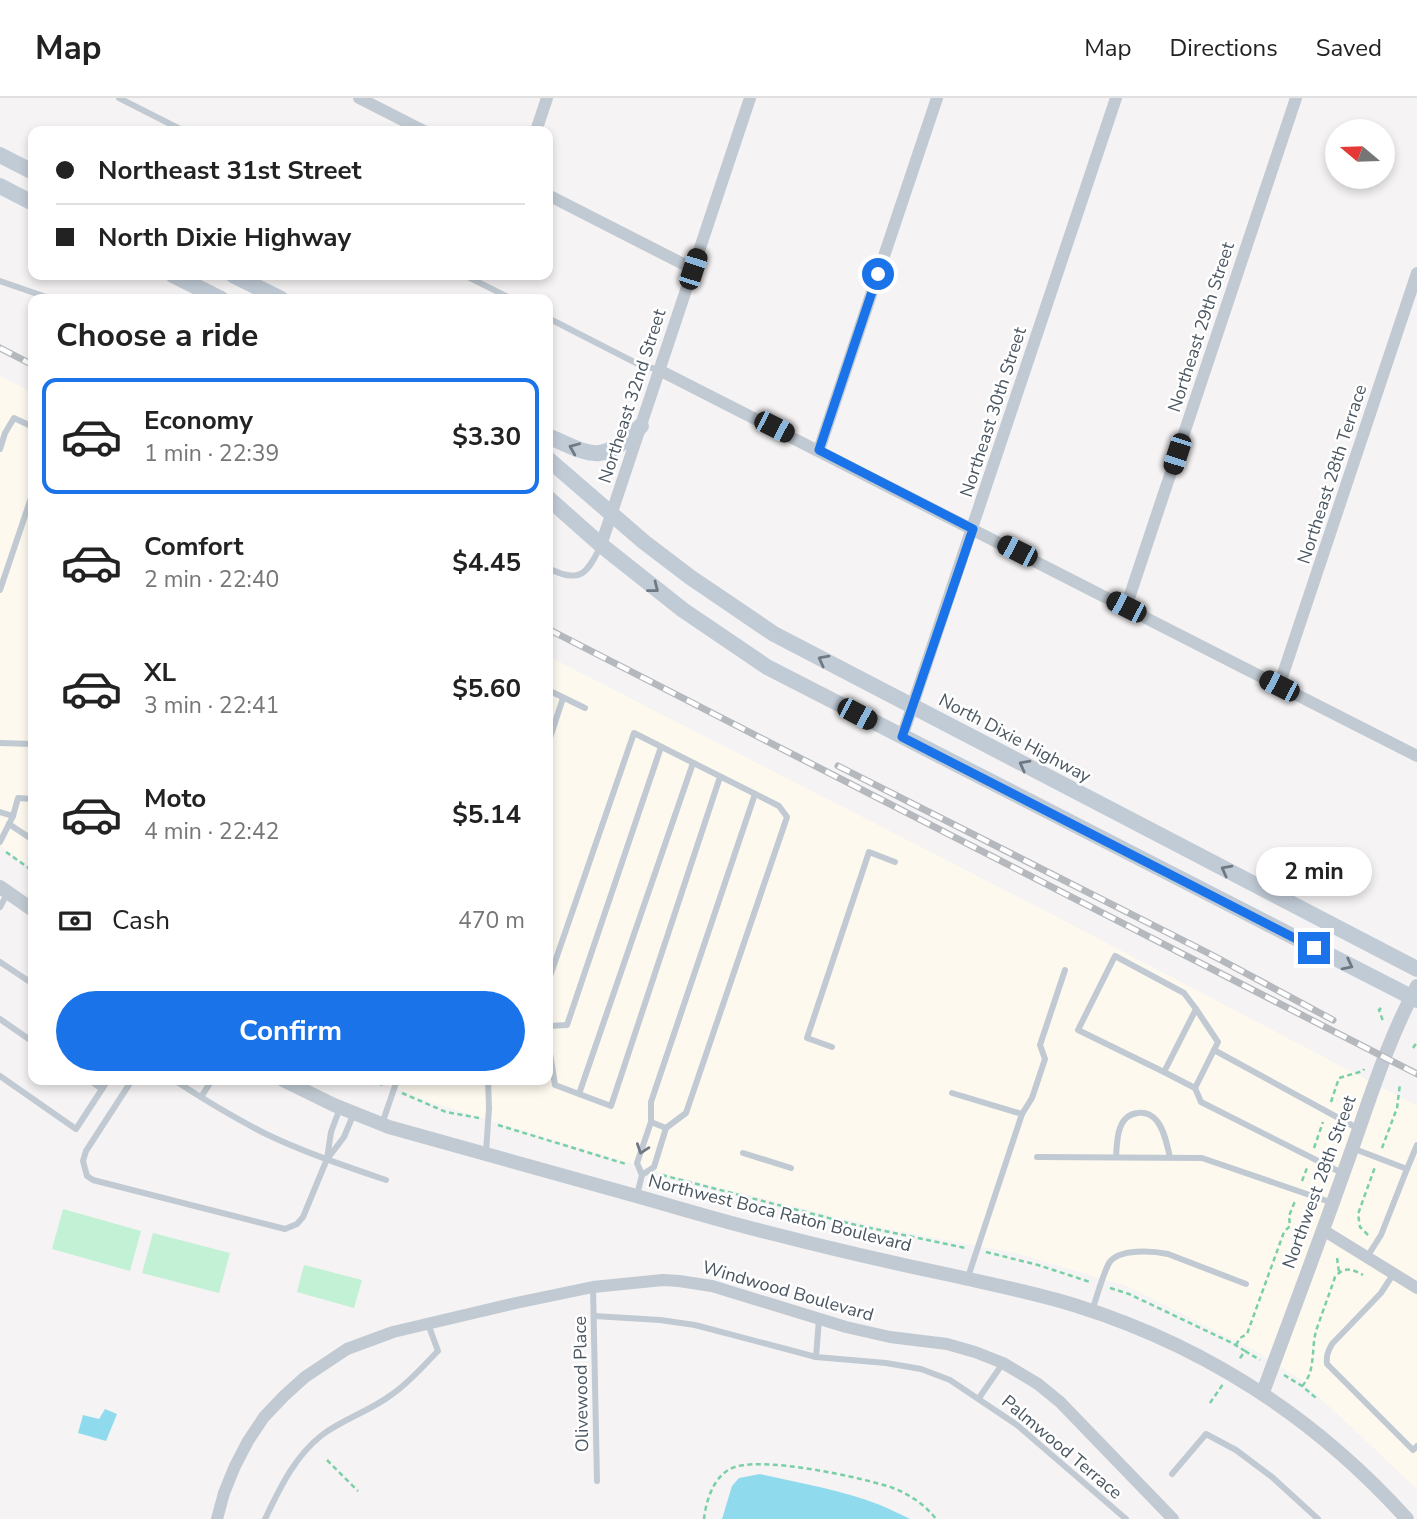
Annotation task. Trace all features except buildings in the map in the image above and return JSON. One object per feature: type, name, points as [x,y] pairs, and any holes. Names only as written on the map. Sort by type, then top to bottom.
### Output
[{"type":"main road","points":[[0,155],[28,169]]},
{"type":"main road","points":[[0,186],[28,200]]},
{"type":"main road","points":[[183,280],[211,294]]},
{"type":"main road","points":[[243,280],[271,294]]},
{"type":"main road","points":[[553,438],[597,455],[623,443],[641,426]]},
{"type":"main road","name":"North Dixie Highway","points":[[553,463],[611,515],[690,577],[774,634],[1417,969]]},
{"type":"main road","points":[[553,502],[601,545],[683,610],[767,667],[1415,995]]},
{"type":"street","points":[[359,98],[414,126]]},
{"type":"street","points":[[538,126],[547,98]]},
{"type":"street","name":"Northeast 32nd Street","points":[[601,545],[750,98]]},
{"type":"street","points":[[819,450],[937,98]]},
{"type":"street","name":"Northeast 30th Street","points":[[902,737],[1116,98]]},
{"type":"street","name":"Northeast 29th Street","points":[[1126,607],[1296,98]]},
{"type":"street","points":[[553,198],[693,269]]},
{"type":"street","name":"Northeast 28th Terrace","points":[[1279,686],[1417,272]]},
{"type":"street","points":[[659,370],[1417,756]]},
{"type":"street","points":[[4,890],[28,907]]},
{"type":"street","name":"Northwest 28th Street","points":[[1263,1392],[1384,1057],[1415,995]]},
{"type":"street","name":"Northwest Boca Raton Boulevard","points":[[294,1085],[382,1124],[485,1154],[769,1233],[1073,1304],[1160,1337],[1210,1361],[1263,1392],[1337,1450],[1379,1488],[1401,1517]]},
{"type":"street","points":[[1323,1230],[1417,1288]]},
{"type":"street","name":"Windwood Boulevard","points":[[218,1519],[234,1466],[264,1418],[305,1377],[347,1349],[393,1332],[516,1303],[593,1287],[654,1281],[696,1282],[846,1327],[890,1337],[947,1344],[1003,1363],[1026,1376],[1060,1402],[1173,1519]]},
{"type":"lane","points":[[119,98],[174,126]]},
{"type":"lane","points":[[474,280],[502,294]]},
{"type":"lane","points":[[0,281],[38,294]]},
{"type":"lane","points":[[553,321],[638,364],[659,370]]},
{"type":"lane","points":[[0,449],[5,433],[15,418],[28,424]]},
{"type":"lane","points":[[0,590],[28,507]]},
{"type":"lane","points":[[553,570],[569,576],[581,575],[593,563],[601,545]]},
{"type":"lane","points":[[553,692],[585,708]]},
{"type":"lane","points":[[553,730],[564,698]]},
{"type":"lane","points":[[553,968],[634,733],[779,806],[787,817],[686,1113],[666,1128],[654,1167],[644,1171]]},
{"type":"lane","points":[[0,743],[28,744]]},
{"type":"lane","points":[[553,1026],[568,1025],[662,747]]},
{"type":"lane","points":[[579,1094],[693,763]]},
{"type":"lane","points":[[553,1072],[555,1085],[611,1106],[720,777]]},
{"type":"lane","points":[[644,1171],[637,1163],[651,1122],[651,1102],[755,794]]},
{"type":"lane","points":[[0,842],[13,816],[18,798],[28,799]]},
{"type":"lane","points":[[0,812],[13,816]]},
{"type":"lane","points":[[9,824],[28,837]]},
{"type":"lane","points":[[832,1047],[807,1038],[869,852],[895,862]]},
{"type":"lane","points":[[0,907],[4,890]]},
{"type":"lane","points":[[1195,1088],[1218,1042],[1184,993],[1115,956],[1078,1030],[1195,1088],[1200,1102],[1343,1173]]},
{"type":"lane","points":[[0,962],[28,982]]},
{"type":"lane","points":[[967,1279],[1022,1114],[1032,1098],[1045,1059],[1040,1045],[1065,970]]},
{"type":"lane","points":[[1164,1072],[1196,1009]]},
{"type":"lane","points":[[0,1019],[28,1039]]},
{"type":"lane","points":[[1214,1050],[1359,1129]]},
{"type":"lane","points":[[0,1076],[76,1129],[105,1085]]},
{"type":"lane","points":[[96,1085],[102,1089]]},
{"type":"lane","points":[[129,1085],[86,1151],[83,1161],[87,1176],[93,1180],[285,1229],[297,1224],[303,1217],[327,1159],[331,1132],[340,1107]]},
{"type":"lane","points":[[182,1085],[264,1132],[386,1180]]},
{"type":"lane","points":[[201,1097],[209,1085]]},
{"type":"lane","points":[[382,1124],[396,1085]]},
{"type":"lane","points":[[485,1154],[488,1085]]},
{"type":"lane","points":[[952,1093],[1022,1114]]},
{"type":"lane","points":[[1116,1157],[1118,1133],[1123,1121],[1132,1114],[1145,1112],[1155,1118],[1161,1127],[1170,1157]]},
{"type":"lane","points":[[327,1159],[344,1137],[354,1113]]},
{"type":"lane","points":[[651,1122],[666,1128]]},
{"type":"lane","points":[[1367,1257],[1381,1235],[1417,1145]]},
{"type":"lane","points":[[1352,1148],[1407,1169]]},
{"type":"lane","points":[[743,1153],[791,1168]]},
{"type":"lane","points":[[1037,1157],[1202,1158],[1333,1203]]},
{"type":"lane","points":[[636,1196],[644,1171]]},
{"type":"lane","points":[[1092,1311],[1109,1263],[1130,1252],[1168,1254],[1246,1284]]},
{"type":"lane","points":[[1394,1273],[1381,1293],[1332,1345],[1326,1358],[1327,1364],[1413,1450],[1417,1446]]},
{"type":"lane","name":"Olivewood Place","points":[[593,1287],[597,1481]]},
{"type":"lane","name":"Palmwood Terrace","points":[[594,1316],[695,1325],[816,1357],[921,1369],[950,1380],[1017,1425],[1126,1519]]},
{"type":"lane","points":[[816,1357],[819,1319]]},
{"type":"lane","points":[[265,1519],[290,1469],[303,1452],[323,1434],[391,1396],[438,1351],[428,1324]]},
{"type":"lane","name":"Palmwood Terrace","points":[[979,1398],[1003,1363]]},
{"type":"lane","points":[[1172,1474],[1206,1434],[1236,1450],[1272,1477],[1318,1519]]},
{"type":"path","points":[[0,848],[28,868]]},
{"type":"path","points":[[1381,1008],[1383,1025]]},
{"type":"path","points":[[1413,1048],[1417,1042]]},
{"type":"path","points":[[1236,1346],[1240,1338],[1247,1334],[1284,1232],[1290,1226],[1289,1216],[1339,1078],[1363,1071],[1368,1061]]},
{"type":"path","points":[[382,1085],[446,1112],[469,1115],[644,1171],[852,1224],[1038,1265],[1129,1294],[1245,1351],[1210,1403]]},
{"type":"path","points":[[1353,1229],[1359,1224]]},
{"type":"path","points":[[1337,1258],[1339,1272]]},
{"type":"path","points":[[1302,1386],[1306,1383],[1313,1361],[1315,1335],[1335,1277],[1346,1268],[1363,1275]]},
{"type":"path","points":[[327,1460],[358,1491]]},
{"type":"path","points":[[704,1519],[709,1499],[720,1476],[735,1466],[755,1463],[800,1467],[895,1489],[925,1505],[936,1519]]},
{"type":"shaded area","points":[[0,376],[28,390],[28,866],[0,846]]},
{"type":"shaded area","points":[[553,659],[1038,907],[1417,1106],[1417,1489],[1301,1380],[1256,1351],[1127,1286],[1015,1253],[873,1226],[669,1175],[433,1103],[387,1085],[553,1085]]},
{"type":"green space","points":[[63,1209],[141,1231],[130,1271],[52,1249]]},
{"type":"green space","points":[[153,1233],[230,1253],[219,1293],[142,1273]]},
{"type":"green space","points":[[304,1265],[362,1280],[354,1308],[297,1292]]},
{"type":"water","points":[[105,1409],[117,1414],[106,1441],[78,1433],[83,1415],[99,1419]]},
{"type":"water","points":[[760,1474],[851,1495],[910,1519],[722,1519],[732,1486],[739,1478]]},
{"type":"railway","points":[[0,348],[28,362]]},
{"type":"railway","points":[[553,632],[1417,1074]]},
{"type":"railway","points":[[838,766],[1208,953],[1333,1020]]},
{"type":"route","points":[[878,274],[819,450],[973,529],[902,737],[1314,948]]}]
